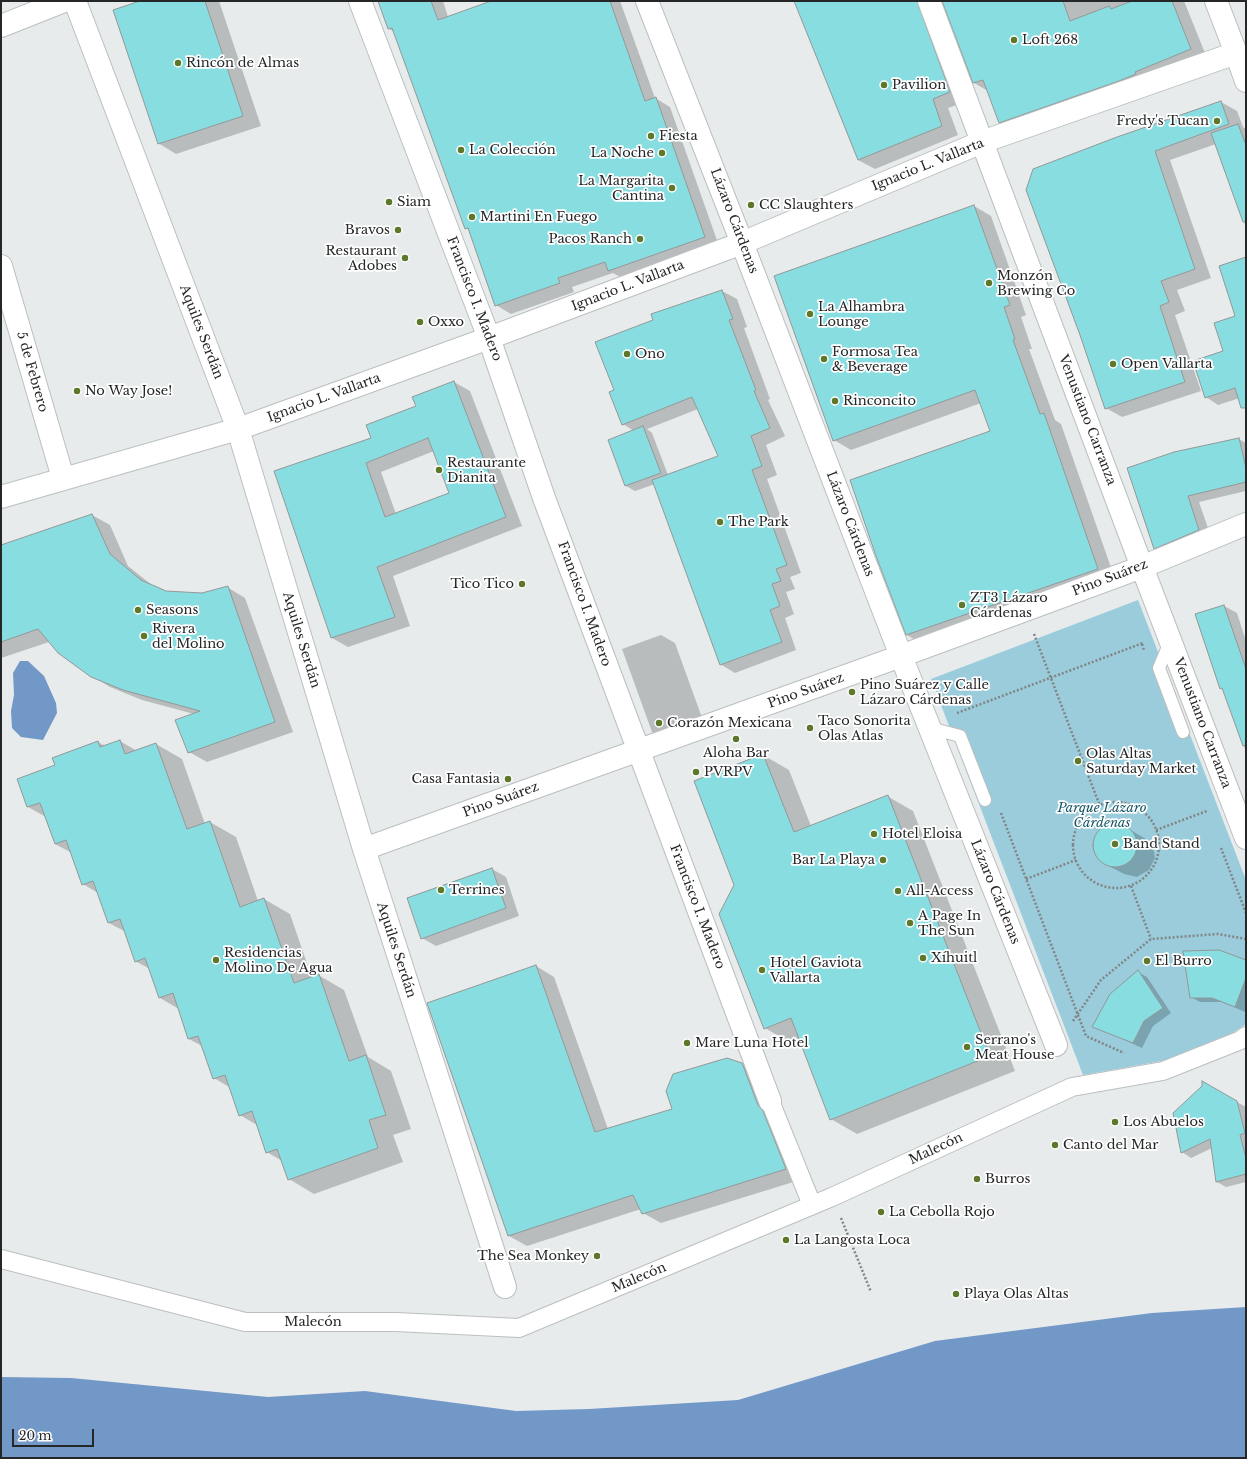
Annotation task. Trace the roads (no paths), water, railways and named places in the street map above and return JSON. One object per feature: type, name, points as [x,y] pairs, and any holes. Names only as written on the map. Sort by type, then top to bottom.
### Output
[{"type":"street","points":[[1,26],[64,1]]},
{"type":"street","name":"Aquiles Serdán","points":[[75,1],[238,429],[364,849],[505,1287]]},
{"type":"street","name":"Francisco I. Madero","points":[[360,1],[489,338],[544,498],[638,751],[770,1101],[812,1205]]},
{"type":"street","name":"Lázaro Cárdenas","points":[[646,1],[742,242],[901,656],[1056,1045]]},
{"type":"street","name":"Venustiano Carranza","points":[[929,1],[1142,567],[1246,838]]},
{"type":"street","points":[[1216,1],[1241,52],[1246,81]]},
{"type":"street","name":"Ignacio L. Vallarta","points":[[1,497],[238,429],[489,338],[742,242],[982,142],[1241,52]]},
{"type":"street","name":"5 de Febrero","points":[[1,266],[64,478]]},
{"type":"street","name":"Pino Suárez","points":[[364,849],[901,656],[1142,567],[1246,524]]},
{"type":"street","name":"Malecón","points":[[1,1259],[245,1322],[396,1322],[519,1328],[832,1197],[1072,1087],[1163,1071],[1241,1040],[1246,1036]]},
{"type":"lane","points":[[1169,638],[1159,668],[1184,732]]},
{"type":"lane","points":[[929,726],[960,736],[985,800]]},
{"type":"place","name":"Loft 268","points":[[1014,40]]},
{"type":"place","name":"Rincón de Almas","points":[[178,63]]},
{"type":"place","name":"Pavilion","points":[[884,85]]},
{"type":"place","name":"Fredy's Tucan","points":[[1217,121]]},
{"type":"place","name":"Fiesta","points":[[651,136]]},
{"type":"place","name":"La Colección","points":[[461,150]]},
{"type":"place","name":"La Noche","points":[[662,153]]},
{"type":"place","name":"La Margarita Cantina","points":[[672,188]]},
{"type":"place","name":"Siam","points":[[389,202]]},
{"type":"place","name":"CC Slaughters","points":[[751,205]]},
{"type":"place","name":"Martini En Fuego","points":[[472,217]]},
{"type":"place","name":"Bravos","points":[[398,230]]},
{"type":"place","name":"Pacos Ranch","points":[[640,239]]},
{"type":"place","name":"Restaurant Adobes","points":[[405,258]]},
{"type":"place","name":"Monzón Brewing Co","points":[[989,283]]},
{"type":"place","name":"La Alhambra Lounge","points":[[810,314]]},
{"type":"place","name":"Oxxo","points":[[420,322]]},
{"type":"place","name":"Ono","points":[[627,354]]},
{"type":"place","name":"Formosa Tea & Beverage","points":[[824,359]]},
{"type":"place","name":"Open Vallarta","points":[[1113,364]]},
{"type":"place","name":"No Way Jose!","points":[[77,391]]},
{"type":"place","name":"Rinconcito","points":[[835,401]]},
{"type":"place","name":"Restaurante Dianita","points":[[439,470]]},
{"type":"place","name":"The Park","points":[[720,522]]},
{"type":"place","name":"Tico Tico","points":[[522,584]]},
{"type":"place","name":"ZT3 Lázaro Cárdenas","points":[[962,605]]},
{"type":"place","name":"Seasons","points":[[138,610]]},
{"type":"place","name":"Rivera del Molino","points":[[144,636]]},
{"type":"place","name":"Pino Suárez y Calle Lázaro Cárdenas","points":[[852,692]]},
{"type":"place","name":"Corazón Mexicana","points":[[659,723]]},
{"type":"place","name":"Taco Sonorita Olas Atlas","points":[[810,728]]},
{"type":"place","name":"Aloha Bar","points":[[736,739]]},
{"type":"place","name":"Olas Altas Saturday Market","points":[[1078,761]]},
{"type":"place","name":"PVRPV","points":[[696,772]]},
{"type":"place","name":"Casa Fantasia","points":[[508,779]]},
{"type":"place","name":"Hotel Eloisa","points":[[874,834]]},
{"type":"place","name":"Band Stand","points":[[1115,844]]},
{"type":"place","name":"Bar La Playa","points":[[883,860]]},
{"type":"place","name":"Terrines","points":[[441,890]]},
{"type":"place","name":"All-Access","points":[[898,891]]},
{"type":"place","name":"A Page In The Sun","points":[[910,923]]},
{"type":"place","name":"Xíhuitl","points":[[923,958]]},
{"type":"place","name":"Residencias Molino De Agua","points":[[216,960]]},
{"type":"place","name":"El Burro","points":[[1147,961]]},
{"type":"place","name":"Hotel Gaviota Vallarta","points":[[762,970]]},
{"type":"place","name":"Mare Luna Hotel","points":[[687,1043]]},
{"type":"place","name":"Serrano's Meat House","points":[[967,1047]]},
{"type":"place","name":"Los Abuelos","points":[[1115,1122]]},
{"type":"place","name":"Canto del Mar","points":[[1055,1145]]},
{"type":"place","name":"Burros","points":[[977,1179]]},
{"type":"place","name":"La Cebolla Rojo","points":[[881,1212]]},
{"type":"place","name":"La Langosta Loca","points":[[786,1240]]},
{"type":"place","name":"The Sea Monkey","points":[[597,1256]]},
{"type":"place","name":"Playa Olas Altas","points":[[956,1294]]},
{"type":"park label","name":"Parque Lázaro Cárdenas","points":[[1102,816]]}]
